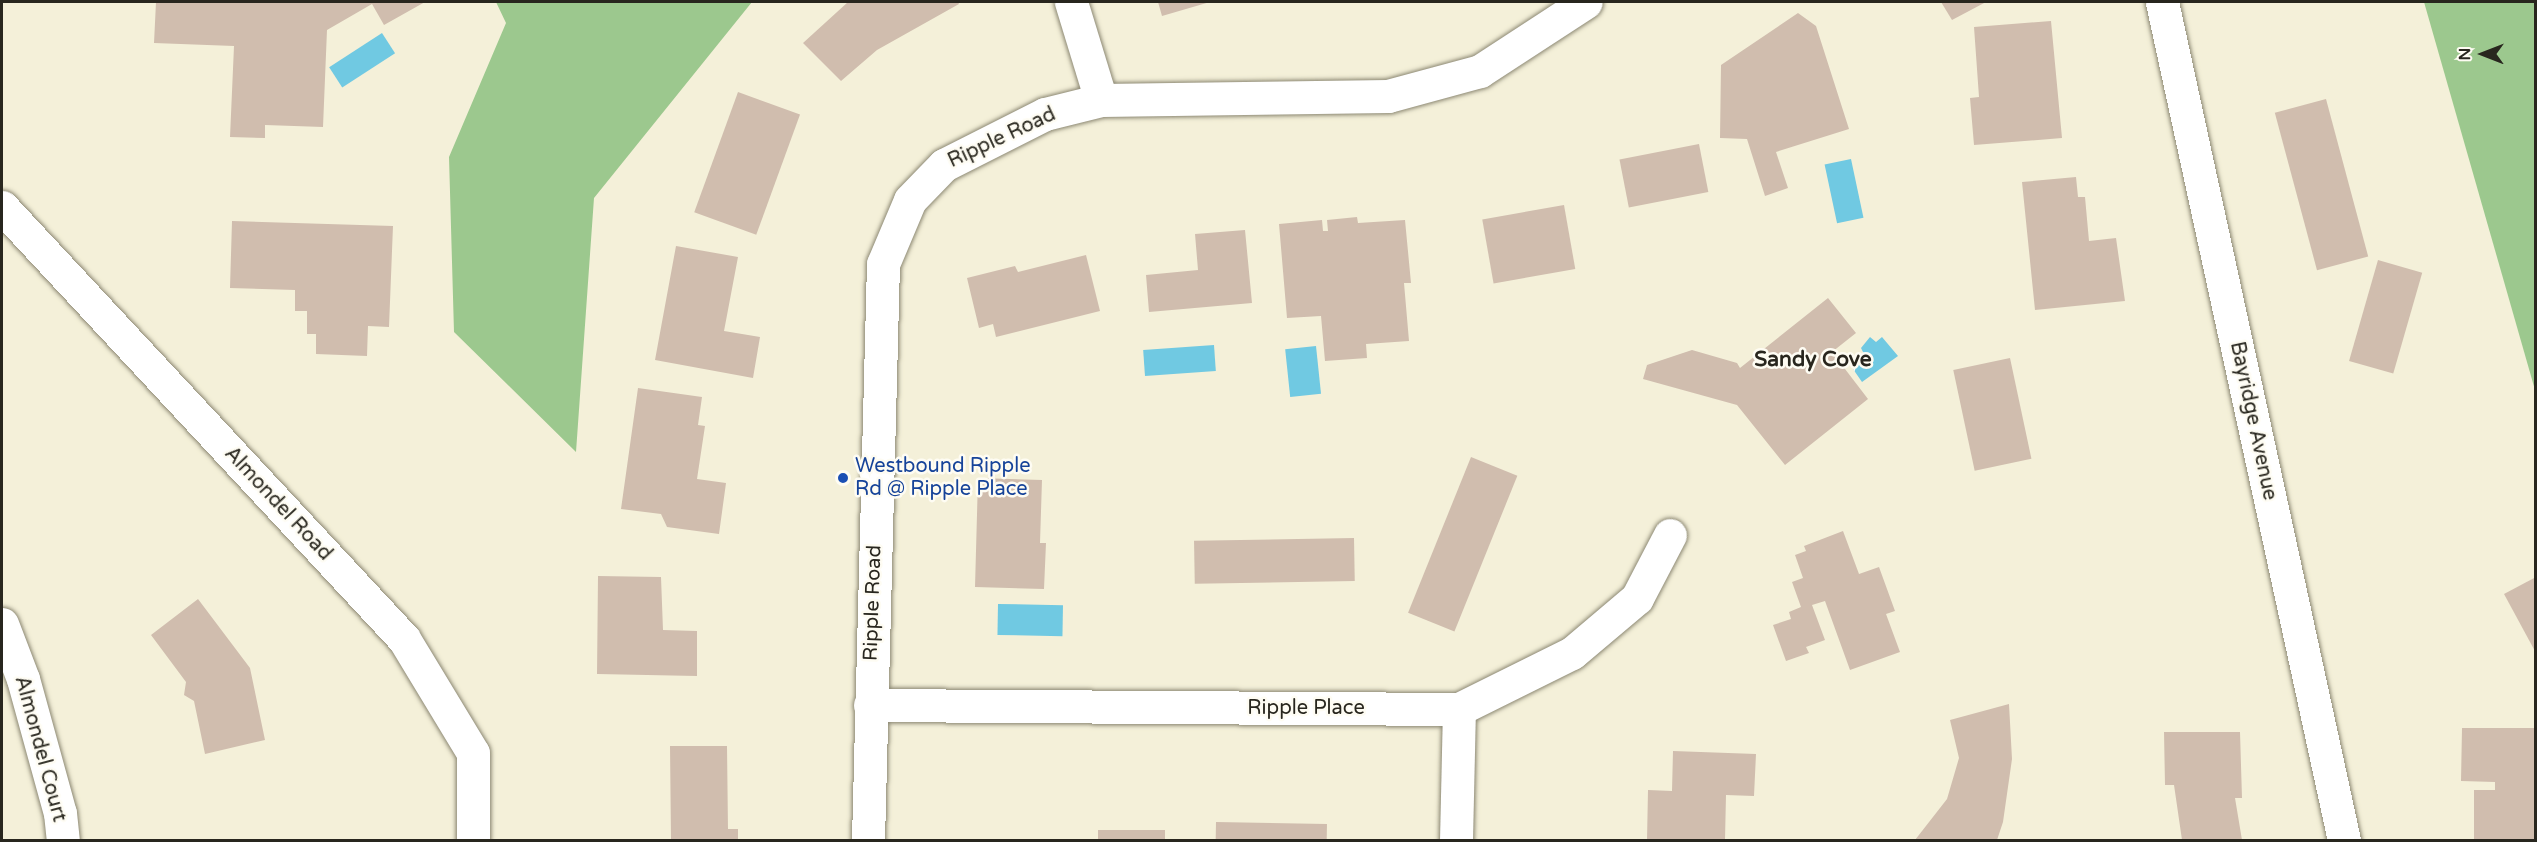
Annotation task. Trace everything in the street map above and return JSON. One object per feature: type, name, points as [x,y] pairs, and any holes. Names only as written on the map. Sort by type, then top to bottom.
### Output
[{"type":"street","points":[[1071,2],[1101,100]]},
{"type":"street","name":"Ripple Road","points":[[868,840],[883,264],[910,200],[944,165],[1045,114],[1101,100],[1388,96],[1480,71],[1586,2]]},
{"type":"street","name":"Bayridge Avenue","points":[[2162,2],[2344,840]]},
{"type":"street","name":"Almondel Road","points":[[2,207],[404,639],[473,753],[473,840]]},
{"type":"street","name":"Ripple Place","points":[[870,705],[1459,709],[1572,653],[1637,598],[1670,535]]},
{"type":"street","name":"Almondel Court","points":[[2,624],[25,685],[60,813],[63,840]]},
{"type":"street","points":[[1456,840],[1459,709]]},
{"type":"green space","points":[[496,2],[752,2],[594,198],[576,452],[454,332],[449,157],[506,23]]},
{"type":"green space","points":[[2424,2],[2535,2],[2535,390]]},
{"type":"water","points":[[382,33],[395,53],[342,87],[329,67]]},
{"type":"water","points":[[1851,159],[1863,218],[1837,223],[1825,165]]},
{"type":"water","points":[[1870,337],[1876,342],[1882,337],[1898,356],[1862,382],[1853,369],[1866,358],[1861,348]]},
{"type":"water","points":[[1214,345],[1216,371],[1145,376],[1143,350]]},
{"type":"water","points":[[1316,346],[1321,394],[1290,397],[1285,349]]},
{"type":"water","points":[[998,604],[1063,605],[1062,636],[997,635]]},
{"type":"building","points":[[156,2],[425,2],[384,25],[372,4],[327,30],[323,127],[265,125],[265,138],[230,137],[234,46],[154,43]]},
{"type":"building","points":[[848,2],[958,2],[959,4],[877,50],[841,81],[803,43]]},
{"type":"building","points":[[1158,2],[1210,2],[1162,16]]},
{"type":"building","points":[[1941,2],[1986,2],[1952,20]]},
{"type":"building","points":[[1798,13],[1816,26],[1849,129],[1776,152],[1788,188],[1765,196],[1747,139],[1720,138],[1721,65]]},
{"type":"building","points":[[2051,21],[2062,138],[1974,145],[1970,98],[1979,97],[1974,27]]},
{"type":"building","points":[[738,92],[800,115],[756,235],[694,212]]},
{"type":"building","points":[[2326,99],[2368,256],[2317,270],[2275,113]]},
{"type":"building","points":[[1699,144],[1708,192],[1629,208],[1619,159]]},
{"type":"building","points":[[2076,177],[2078,197],[2085,197],[2089,241],[2116,238],[2125,301],[2035,310],[2022,182]]},
{"type":"building","points":[[1564,205],[1575,269],[1494,283],[1482,219]]},
{"type":"building","points":[[1357,217],[1358,223],[1405,220],[1411,283],[1404,283],[1409,341],[1366,344],[1367,358],[1325,361],[1321,316],[1287,318],[1279,224],[1322,220],[1323,231],[1328,231],[1327,220]]},
{"type":"building","points":[[232,221],[393,226],[389,327],[368,326],[367,356],[316,354],[316,334],[307,334],[307,311],[295,311],[295,290],[230,288]]},
{"type":"building","points":[[1245,230],[1252,303],[1149,312],[1146,275],[1198,270],[1195,234]]},
{"type":"building","points":[[676,246],[738,257],[724,331],[760,337],[753,378],[655,360]]},
{"type":"building","points":[[1086,255],[1100,311],[996,337],[993,324],[979,328],[967,278],[1015,266],[1018,272]]},
{"type":"building","points":[[2378,260],[2422,273],[2393,374],[2349,361]]},
{"type":"building","points":[[1828,298],[1856,333],[1832,352],[1868,399],[1785,465],[1737,405],[1643,379],[1647,365],[1692,350],[1737,363],[1740,368]]},
{"type":"building","points":[[2010,358],[2031,459],[1975,471],[1953,370]]},
{"type":"building","points":[[638,388],[702,397],[698,425],[705,426],[697,479],[726,483],[719,534],[667,527],[661,514],[621,509]]},
{"type":"building","points":[[1471,457],[1517,476],[1454,631],[1408,613]]},
{"type":"building","points":[[978,478],[1042,480],[1040,543],[1046,543],[1044,589],[975,587]]},
{"type":"building","points":[[1843,531],[1859,574],[1879,567],[1895,611],[1886,614],[1900,652],[1850,670],[1825,601],[1812,605],[1825,640],[1806,647],[1809,653],[1786,661],[1773,625],[1791,619],[1789,612],[1801,607],[1792,582],[1803,578],[1795,555],[1806,551],[1804,546]]},
{"type":"building","points":[[1354,538],[1355,581],[1195,584],[1194,541]]},
{"type":"building","points":[[598,576],[661,577],[663,630],[697,631],[697,676],[597,674]]},
{"type":"building","points":[[2536,577],[2536,653],[2504,594]]},
{"type":"building","points":[[198,599],[250,668],[265,740],[205,754],[194,701],[184,695],[186,682],[151,635]]},
{"type":"building","points":[[2009,704],[2012,759],[2003,822],[1997,840],[1915,840],[1947,799],[1959,758],[1950,720]]},
{"type":"building","points":[[2462,728],[2536,728],[2536,840],[2474,840],[2474,790],[2495,790],[2495,782],[2461,781]]},
{"type":"building","points":[[2164,732],[2240,732],[2242,798],[2235,798],[2242,840],[2182,840],[2174,785],[2165,785]]},
{"type":"building","points":[[670,746],[727,746],[728,829],[738,829],[738,840],[671,840]]},
{"type":"building","points":[[1673,751],[1756,754],[1754,796],[1726,795],[1725,840],[1647,840],[1648,790],[1672,791]]},
{"type":"building","points":[[1216,822],[1327,824],[1327,840],[1216,840]]},
{"type":"building","points":[[1098,830],[1165,830],[1165,840],[1098,840]]},
{"type":"place","name":"Westbound Ripple Rd @ Ripple Place","points":[[843,478]]},
{"type":"district","name":"Sandy Cove","points":[[1813,360]]}]
